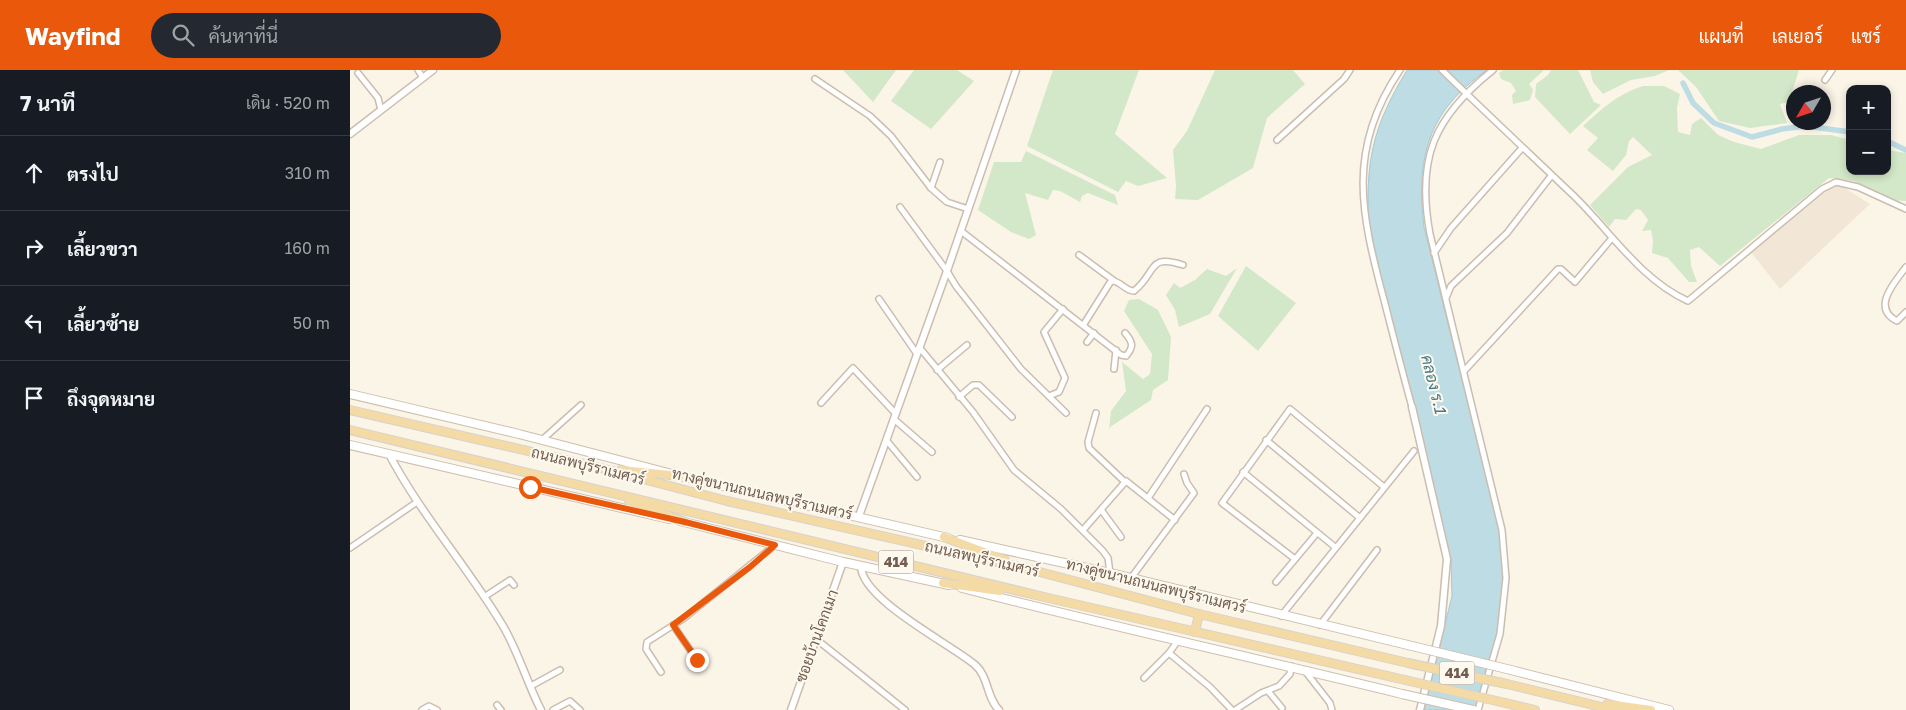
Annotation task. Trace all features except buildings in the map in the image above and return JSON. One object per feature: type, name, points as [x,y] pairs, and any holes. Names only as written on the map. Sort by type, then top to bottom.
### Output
[{"type":"main road","name":"ทางคู่ขนานถนนลพบุรีราเมศวร์","points":[[350,394],[542,440],[680,476],[1110,573],[1670,710]]},
{"type":"main road","name":"ถนนลพบุรีราเมศวร์","points":[[350,410],[597,467],[727,500],[1032,570],[1199,614],[1408,663],[1581,700],[1614,710]]},
{"type":"main road","name":"ถนนลพบุรีราเมศวร์","points":[[350,430],[1044,597],[1535,710]]},
{"type":"main road","name":"414","points":[[350,445],[685,522],[843,562],[943,583],[1177,642],[1291,666],[1473,710]]},
{"type":"main road","points":[[597,467],[680,476]]},
{"type":"main road","points":[[595,489],[685,522]]},
{"type":"main road","points":[[944,537],[1032,570]]},
{"type":"main road","points":[[943,583],[1044,597]]},
{"type":"main road","points":[[1195,632],[1199,614]]},
{"type":"main road","points":[[1581,700],[1651,710]]},
{"type":"street","points":[[418,70],[423,78]]},
{"type":"street","points":[[351,132],[433,70]]},
{"type":"street","points":[[859,516],[948,271],[1016,70]]},
{"type":"street","points":[[1277,140],[1344,79],[1350,70]]},
{"type":"street","points":[[1400,70],[1385,94],[1371,127],[1363,170],[1362,191],[1364,217],[1370,246],[1412,407],[1447,559],[1441,626],[1420,710]]},
{"type":"street","points":[[1442,70],[1575,197],[1638,265],[1675,294],[1688,301],[1814,195],[1836,182],[1858,188],[1906,209]]},
{"type":"street","points":[[1478,710],[1500,634],[1506,578],[1502,530],[1434,253],[1425,209],[1425,171],[1428,157],[1443,122],[1465,93],[1493,70]]},
{"type":"street","points":[[1825,80],[1832,70]]},
{"type":"street","points":[[358,73],[378,98],[381,110]]},
{"type":"street","points":[[815,79],[870,116],[891,136],[931,188],[947,202],[968,209]]},
{"type":"street","points":[[1434,253],[1451,228],[1522,148]]},
{"type":"street","points":[[931,188],[940,162]]},
{"type":"street","points":[[1446,298],[1451,286],[1507,233],[1551,176]]},
{"type":"street","points":[[900,207],[948,271],[956,286],[1021,369],[1066,413]]},
{"type":"street","points":[[961,231],[1126,356],[1132,343],[1125,333]]},
{"type":"street","points":[[1464,371],[1558,269],[1561,269],[1575,282],[1612,238]]},
{"type":"street","points":[[1079,255],[1132,292],[1158,263],[1163,260],[1183,265]]},
{"type":"street","points":[[1906,267],[1885,297],[1885,309],[1897,321],[1906,312]]},
{"type":"street","points":[[1084,324],[1113,280]]},
{"type":"street","points":[[1142,282],[1147,289]]},
{"type":"street","points":[[879,299],[918,351],[937,370],[972,412],[1014,470],[1084,530],[1108,558],[1110,573]]},
{"type":"street","points":[[1049,396],[1059,392],[1065,378],[1044,332],[1063,308]]},
{"type":"street","points":[[1087,342],[1094,333]]},
{"type":"street","points":[[937,370],[967,345]]},
{"type":"street","points":[[1114,369],[1116,350]]},
{"type":"street","points":[[822,403],[853,368],[895,417],[932,452]]},
{"type":"street","points":[[959,397],[973,385],[979,385],[1012,417]]},
{"type":"street","points":[[542,440],[581,405]]},
{"type":"street","points":[[1148,498],[1207,409]]},
{"type":"street","points":[[1295,559],[1222,502],[1290,409],[1384,487]]},
{"type":"street","points":[[1096,413],[1088,442],[1089,448],[1125,482],[1175,520]]},
{"type":"street","points":[[1266,440],[1360,518]]},
{"type":"street","points":[[887,441],[916,477]]},
{"type":"street","points":[[1281,616],[1414,451]]},
{"type":"street","points":[[389,454],[417,502],[484,597],[519,656],[541,710]]},
{"type":"street","points":[[1244,472],[1335,547]]},
{"type":"street","points":[[1131,578],[1194,494],[1184,474]]},
{"type":"street","points":[[1084,530],[1125,482]]},
{"type":"street","points":[[350,548],[417,502]]},
{"type":"street","points":[[1102,511],[1121,537]]},
{"type":"street","points":[[1276,582],[1317,533]]},
{"type":"street","points":[[661,672],[645,644],[750,567],[775,545]]},
{"type":"street","points":[[1320,624],[1377,550]]},
{"type":"street","name":"ซอยบ้านโคกเมา","points":[[790,710],[843,562]]},
{"type":"street","points":[[861,566],[861,572],[868,583],[908,621],[976,665],[984,677],[992,701],[999,710]]},
{"type":"street","points":[[484,597],[510,580],[514,585]]},
{"type":"street","points":[[673,625],[697,660]]},
{"type":"street","points":[[816,639],[905,710]]},
{"type":"street","points":[[1144,678],[1169,654],[1177,642]]},
{"type":"street","points":[[1169,654],[1210,687],[1234,710],[1284,682],[1290,674],[1291,666]]},
{"type":"street","points":[[531,686],[560,670]]},
{"type":"street","points":[[1305,670],[1330,703],[1332,710]]},
{"type":"street","points":[[1268,691],[1282,708]]},
{"type":"street","points":[[553,710],[570,701],[580,710]]},
{"type":"street","points":[[422,710],[429,706],[436,710]]},
{"type":"shaded area","points":[[1840,185],[1870,204],[1780,289],[1750,251],[1829,188]]},
{"type":"green space","points":[[843,70],[896,70],[873,102]]},
{"type":"green space","points":[[914,70],[957,70],[974,81],[931,129],[891,101]]},
{"type":"green space","points":[[1053,70],[1139,70],[1115,134],[1167,178],[1138,186],[1126,181],[1118,192],[1027,146]]},
{"type":"green space","points":[[1215,70],[1293,70],[1305,84],[1267,118],[1253,168],[1198,200],[1175,199],[1176,186],[1173,150],[1187,131]]},
{"type":"green space","points":[[1503,70],[1544,70],[1529,84],[1533,90],[1530,100],[1513,104],[1512,95],[1516,91],[1511,83],[1501,79],[1499,73]]},
{"type":"green space","points":[[1551,70],[1578,70],[1594,102],[1601,105],[1570,134],[1535,97],[1536,84],[1548,75]]},
{"type":"green space","points":[[1590,70],[1669,70],[1655,76],[1631,80],[1603,94],[1593,82]]},
{"type":"green space","points":[[1678,70],[1799,70],[1794,85],[1786,85],[1786,103],[1780,104],[1786,123],[1750,128],[1719,121],[1696,87]]},
{"type":"green space","points":[[1643,86],[1664,86],[1680,94],[1677,108],[1678,132],[1690,135],[1692,124],[1701,118],[1718,135],[1734,142],[1761,149],[1799,135],[1831,135],[1846,139],[1846,175],[1891,175],[1891,151],[1906,153],[1906,201],[1888,200],[1854,181],[1829,178],[1720,266],[1699,247],[1690,250],[1691,266],[1697,282],[1689,282],[1668,258],[1652,253],[1653,240],[1651,230],[1642,231],[1648,220],[1641,210],[1636,209],[1626,220],[1615,219],[1609,227],[1590,205],[1628,167],[1652,155],[1633,137],[1629,141],[1626,155],[1613,171],[1587,150],[1598,138],[1583,126],[1617,98]]},
{"type":"green space","points":[[1026,151],[1115,195],[1118,205],[1088,193],[1082,196],[1080,202],[1060,191],[1053,190],[1048,200],[1025,193],[1036,235],[1029,239],[1011,232],[978,210],[994,162],[1021,162]]},
{"type":"green space","points":[[1246,266],[1296,303],[1258,351],[1218,316]]},
{"type":"green space","points":[[1237,268],[1210,314],[1179,327],[1175,310],[1166,295],[1174,283],[1180,288],[1195,280],[1207,269],[1226,276]]},
{"type":"green space","points":[[1139,299],[1158,310],[1171,337],[1168,380],[1153,390],[1151,400],[1110,427],[1109,430],[1111,411],[1126,391],[1122,362],[1143,379],[1150,374],[1152,354],[1124,311],[1129,300]]},
{"type":"water","name":"คลอง ร.1","points":[[1407,70],[1487,70],[1467,86],[1451,103],[1439,120],[1430,138],[1422,179],[1424,227],[1500,533],[1504,578],[1499,631],[1477,710],[1424,710],[1452,596],[1451,560],[1369,229],[1368,184],[1373,146],[1386,110]]},
{"type":"waterway","points":[[1683,83],[1693,103],[1714,123],[1752,137],[1782,129],[1806,126],[1846,131]]},
{"type":"waterway","points":[[1891,143],[1906,150]]},
{"type":"route","points":[[530,487],[685,522],[775,545],[750,567],[673,625],[697,660]]}]
